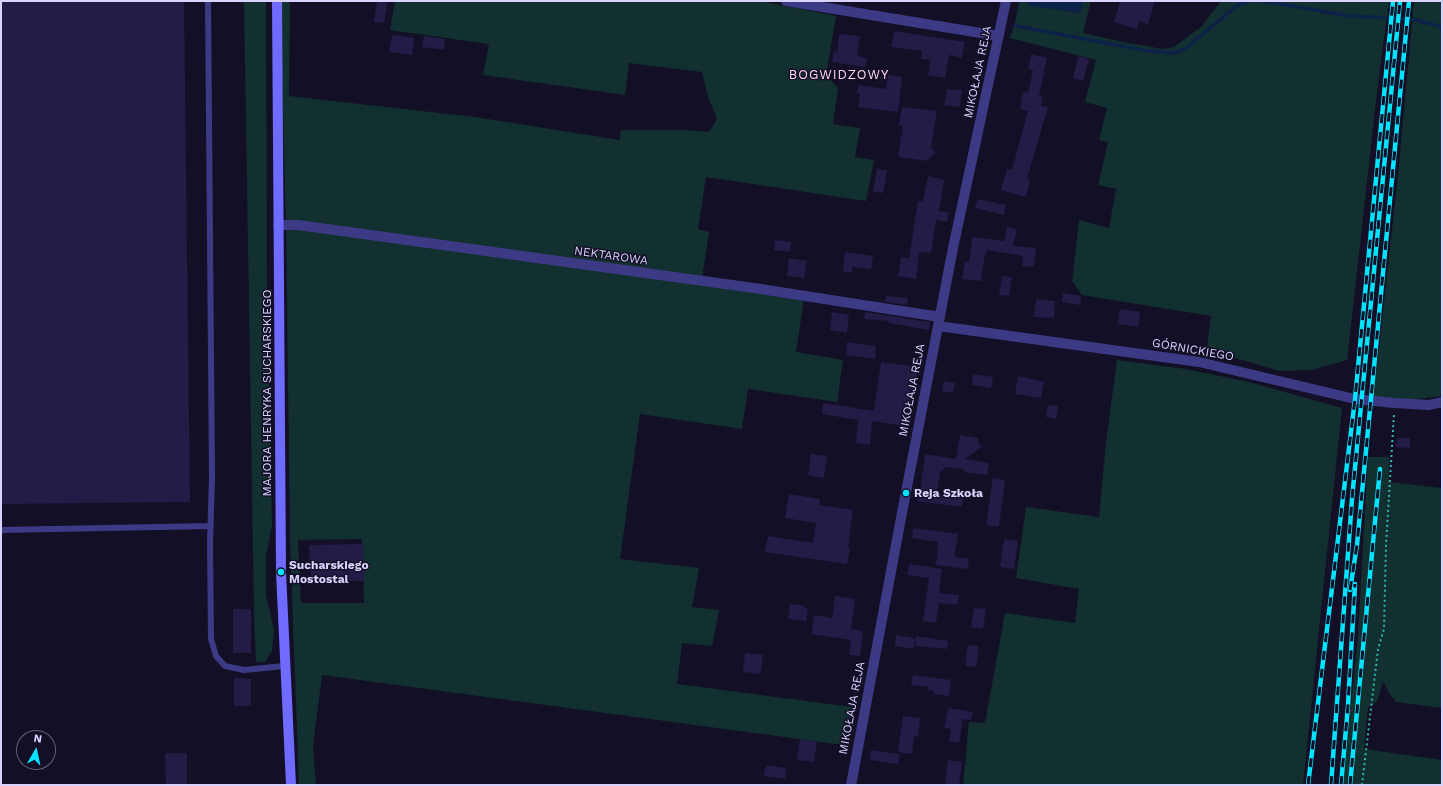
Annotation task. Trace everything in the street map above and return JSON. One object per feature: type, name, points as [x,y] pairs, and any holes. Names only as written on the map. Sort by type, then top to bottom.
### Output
[{"type":"street","name":"MAJORA HENRYKA SUCHARSKIEGO","points":[[277,1],[281,572],[284,666],[291,785]]},
{"type":"street","points":[[786,1],[999,36]]},
{"type":"street","name":"MIKOŁAJA REJA","points":[[851,785],[939,321],[1006,1]]},
{"type":"street","name":"NEKTAROWA","points":[[278,225],[298,225],[762,289],[939,321]]},
{"type":"street","name":"GÓRNICKIEGO","points":[[939,321],[1199,362],[1355,399],[1428,405],[1442,402]]},
{"type":"lane","points":[[208,1],[212,477],[211,639],[216,656],[225,666],[244,670],[284,666]]},
{"type":"lane","points":[[1,530],[211,526]]},
{"type":"path","points":[[1362,785],[1378,650],[1384,629],[1386,544],[1394,403]]},
{"type":"green space","points":[[244,1],[266,1],[267,289],[272,525],[266,556],[266,595],[274,630],[272,651],[265,662],[256,662],[254,614]]},
{"type":"green space","points":[[280,1],[290,1],[289,96],[475,117],[620,140],[621,130],[685,130],[709,132],[717,119],[708,97],[702,72],[629,63],[625,95],[483,75],[489,44],[390,30],[395,1],[760,1],[836,16],[826,75],[838,88],[833,124],[860,128],[855,157],[874,160],[866,201],[706,177],[698,229],[709,232],[702,278],[805,292],[796,352],[843,360],[837,402],[748,389],[742,429],[640,414],[620,559],[699,568],[692,607],[719,610],[712,646],[682,643],[677,684],[852,707],[844,745],[322,675],[313,746],[316,785],[299,785],[290,540],[286,221]],"holes":[[[362,539],[364,603],[301,603],[298,540]]]},
{"type":"green space","points":[[1019,1],[1029,1],[1028,4],[1080,13],[1083,1],[1091,1],[1083,33],[1163,49],[1174,47],[1201,27],[1221,1],[1389,1],[1378,84],[1347,360],[1312,370],[1280,371],[1232,357],[1206,356],[1211,316],[1082,295],[1072,281],[1079,220],[1109,228],[1116,189],[1098,185],[1108,142],[1099,140],[1107,108],[1085,102],[1096,60],[1010,38],[1016,19]]},
{"type":"green space","points":[[1414,1],[1442,1],[1442,396],[1408,400],[1372,396],[1379,348],[1398,176]]},
{"type":"green space","points":[[1117,360],[1186,369],[1249,382],[1342,408],[1303,785],[963,785],[969,722],[985,723],[1005,613],[1075,623],[1079,589],[1016,578],[1026,507],[1099,517],[1106,442]]},
{"type":"green space","points":[[1368,457],[1389,457],[1389,482],[1442,488],[1442,708],[1396,702],[1389,693],[1383,681],[1377,702],[1368,707],[1364,749],[1442,760],[1442,785],[1343,785],[1358,635]]},
{"type":"water","points":[[1029,1],[1083,1],[1080,13],[1031,6],[1028,4]]},
{"type":"building","points":[[1,1],[184,1],[190,502],[1,504]]},
{"type":"building","points":[[377,1],[388,1],[384,23],[374,22]]},
{"type":"building","points":[[1120,1],[1155,1],[1148,24],[1139,21],[1137,29],[1114,22]]},
{"type":"building","points":[[894,31],[965,42],[962,58],[949,55],[945,78],[928,75],[930,60],[921,59],[922,51],[891,47]]},
{"type":"building","points":[[839,34],[860,36],[857,56],[867,58],[865,67],[832,62],[834,52],[837,53]]},
{"type":"building","points":[[392,35],[414,38],[412,55],[389,52]]},
{"type":"building","points":[[424,36],[445,39],[444,50],[422,47]]},
{"type":"building","points":[[1031,54],[1047,58],[1039,96],[1043,97],[1041,106],[1048,107],[1028,175],[1028,179],[1030,180],[1026,197],[1001,190],[1007,169],[1012,170],[1028,111],[1020,109],[1023,92],[1028,93],[1033,70],[1028,69]]},
{"type":"building","points":[[1078,56],[1089,59],[1083,81],[1073,78]]},
{"type":"building","points":[[888,75],[902,77],[898,112],[858,107],[860,94],[857,94],[858,85],[886,89]]},
{"type":"building","points":[[947,89],[962,90],[960,107],[944,105]]},
{"type":"building","points":[[902,107],[937,111],[931,147],[936,153],[929,158],[929,161],[898,157],[903,126],[899,125]]},
{"type":"building","points":[[877,169],[887,170],[883,193],[873,192]]},
{"type":"building","points":[[928,176],[944,180],[939,211],[949,212],[947,222],[936,220],[931,253],[919,253],[916,279],[898,276],[901,257],[909,258],[918,201],[923,202]]},
{"type":"building","points":[[978,199],[1006,205],[1004,215],[975,208]]},
{"type":"building","points":[[1007,227],[1017,229],[1013,246],[1036,248],[1034,267],[1022,266],[1023,256],[987,250],[981,281],[962,279],[965,261],[969,262],[972,237],[1004,241]]},
{"type":"building","points":[[775,240],[791,242],[790,252],[774,250]]},
{"type":"building","points":[[845,252],[873,256],[871,269],[852,267],[852,273],[843,271]]},
{"type":"building","points":[[789,258],[807,261],[804,278],[787,276]]},
{"type":"building","points":[[1002,276],[1012,277],[1009,296],[999,295]]},
{"type":"building","points":[[1063,293],[1081,296],[1080,305],[1062,302]]},
{"type":"building","points":[[886,296],[908,298],[907,305],[885,302]]},
{"type":"building","points":[[1036,299],[1055,301],[1054,318],[1034,317]]},
{"type":"building","points":[[1120,309],[1140,312],[1138,327],[1118,324]]},
{"type":"building","points":[[832,312],[849,315],[847,333],[830,330]]},
{"type":"building","points":[[865,312],[930,322],[929,330],[889,323],[889,321],[864,319]]},
{"type":"building","points":[[847,342],[876,346],[875,359],[846,355]]},
{"type":"building","points":[[881,362],[918,367],[909,427],[872,421],[870,445],[856,443],[858,420],[822,414],[823,403],[874,411]]},
{"type":"building","points":[[973,374],[993,377],[991,388],[972,385]]},
{"type":"building","points":[[1018,376],[1044,382],[1041,398],[1015,394]]},
{"type":"building","points":[[944,381],[955,383],[953,393],[942,391]]},
{"type":"building","points":[[1048,405],[1058,406],[1056,419],[1046,417]]},
{"type":"building","points":[[960,435],[979,438],[978,442],[982,447],[965,459],[989,463],[987,475],[964,472],[964,469],[944,467],[943,471],[940,471],[937,493],[963,498],[962,507],[917,501],[919,490],[920,491],[925,454],[956,459]]},
{"type":"building","points":[[1397,438],[1410,438],[1410,448],[1396,447]]},
{"type":"building","points":[[811,454],[827,456],[824,478],[808,475]]},
{"type":"building","points":[[993,478],[1005,480],[999,527],[986,525]]},
{"type":"building","points":[[789,494],[820,499],[819,505],[853,510],[848,548],[850,548],[847,564],[765,552],[768,536],[813,543],[816,523],[785,518]]},
{"type":"building","points":[[913,528],[958,534],[954,557],[969,559],[968,569],[936,565],[938,542],[912,538]]},
{"type":"building","points":[[1004,539],[1018,541],[1014,569],[1000,567]]},
{"type":"building","points":[[363,544],[364,581],[311,582],[309,545]]},
{"type":"building","points":[[909,564],[942,569],[939,593],[959,595],[957,605],[939,603],[936,623],[923,621],[929,578],[907,575]]},
{"type":"building","points":[[835,596],[855,599],[851,629],[863,631],[860,656],[849,655],[851,640],[812,634],[814,615],[832,618]]},
{"type":"building","points":[[790,604],[804,606],[804,608],[808,609],[806,621],[788,619]]},
{"type":"building","points":[[974,608],[986,609],[983,629],[971,627]]},
{"type":"building","points":[[233,609],[251,609],[251,653],[233,653]]},
{"type":"building","points":[[896,635],[915,638],[914,649],[895,646]]},
{"type":"building","points":[[916,636],[948,641],[947,649],[915,646]]},
{"type":"building","points":[[968,645],[979,646],[976,667],[965,666]]},
{"type":"building","points":[[745,653],[763,655],[760,674],[743,672]]},
{"type":"building","points":[[913,675],[951,680],[949,696],[934,694],[934,691],[928,690],[928,687],[911,685]]},
{"type":"building","points":[[234,678],[251,679],[251,706],[234,706]]},
{"type":"building","points":[[948,708],[973,712],[971,720],[963,719],[959,743],[949,741],[951,729],[944,728]]},
{"type":"building","points":[[903,716],[920,718],[918,737],[914,736],[912,754],[898,752]]},
{"type":"building","points":[[800,739],[817,742],[814,762],[797,760]]},
{"type":"building","points":[[871,750],[900,754],[898,764],[870,760]]},
{"type":"building","points":[[165,753],[187,753],[187,785],[166,785]]},
{"type":"building","points":[[948,760],[962,762],[959,785],[945,784]]},
{"type":"building","points":[[766,765],[786,768],[785,779],[764,776]]},
{"type":"waterway","points":[[1016,26],[1148,51],[1174,53],[1185,49],[1235,7],[1249,1]]},
{"type":"waterway","points":[[1254,1],[1270,2],[1349,16],[1413,19],[1442,27]]},
{"type":"railway","points":[[1308,785],[1355,399],[1393,1]]},
{"type":"railway","points":[[1331,785],[1352,499],[1400,1]]},
{"type":"railway","points":[[1350,590],[1357,545],[1409,1]]},
{"type":"railway","points":[[1350,785],[1380,469]]},
{"type":"railway","points":[[1341,785],[1348,706],[1355,584]]},
{"type":"place","name":"Reja Szkoła","points":[[906,493]]},
{"type":"place","name":"Sucharskiego Mostostal","points":[[281,572]]},
{"type":"district","name":"BOGWIDZOWY","points":[[839,75]]}]
